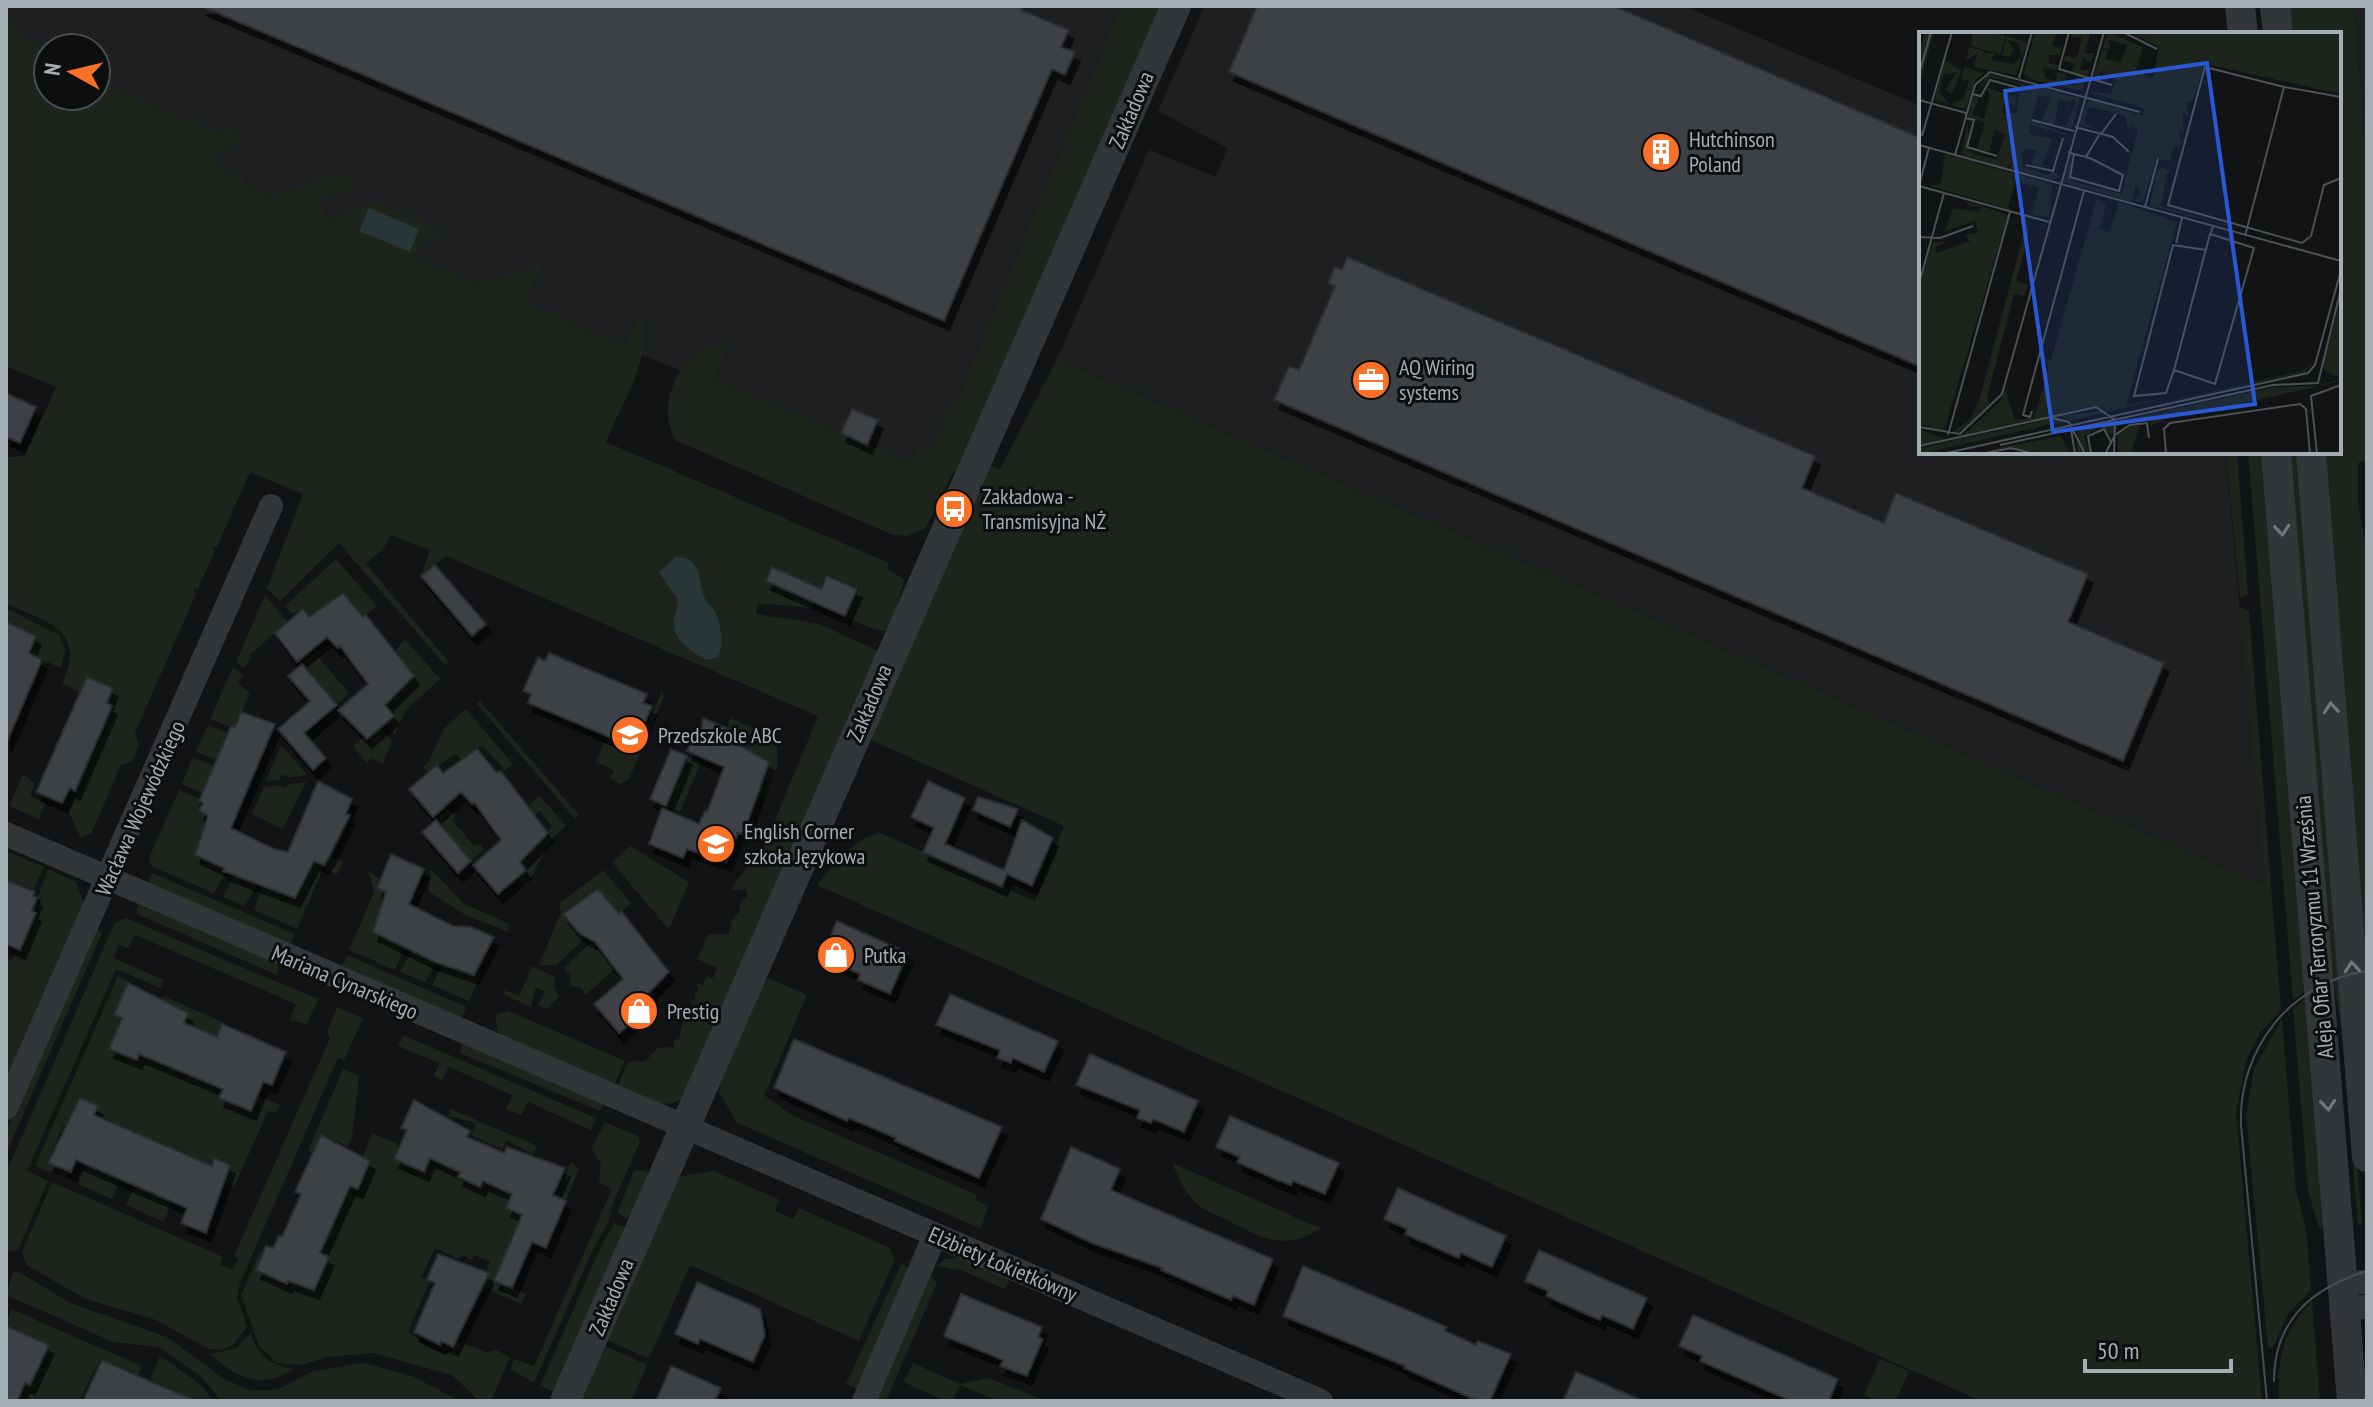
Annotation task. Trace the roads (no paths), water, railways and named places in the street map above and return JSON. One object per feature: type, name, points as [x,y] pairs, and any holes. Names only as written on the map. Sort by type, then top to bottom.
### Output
[{"type":"street","name":"Zakładowa","points":[[565,1401],[1176,6]]},
{"type":"street","points":[[2240,6],[2243,32]]},
{"type":"street","points":[[2275,6],[2278,32]]},
{"type":"street","name":"Aleja Ofiar Terroryzmu 11 Września","points":[[2276,454],[2355,1295],[2352,1401]]},
{"type":"street","name":"Aleja Ofiar Terroryzmu 11 Września","points":[[2311,454],[2367,1157]]},
{"type":"street","name":"Wacława Wojewódzkiego","points":[[6,1108],[109,880],[271,506]]},
{"type":"street","name":"Mariana Cynarskiego","points":[[6,834],[685,1128]]},
{"type":"street","name":"Elżbiety Łokietkówny","points":[[685,1128],[1321,1401]]},
{"type":"street","points":[[864,1401],[935,1235]]},
{"type":"tram line","points":[[2267,1401],[2241,1125],[2242,1097],[2249,1070],[2274,1024],[2315,989],[2367,971]]},
{"type":"tram line","points":[[2274,1381],[2281,1340],[2300,1310],[2329,1287],[2367,1271]]},
{"type":"place","name":"Hutchinson Poland","points":[[1661,152]]},
{"type":"place","name":"AQ Wiring systems","points":[[1371,380]]},
{"type":"place","name":"Zakładowa - Transmisyjna NŻ","points":[[954,509]]},
{"type":"place","name":"Przedszkole ABC","points":[[630,735]]},
{"type":"place","name":"English Corner szkoła Językowa","points":[[716,844]]},
{"type":"place","name":"Putka","points":[[836,955]]},
{"type":"place","name":"Prestig","points":[[639,1011]]}]
